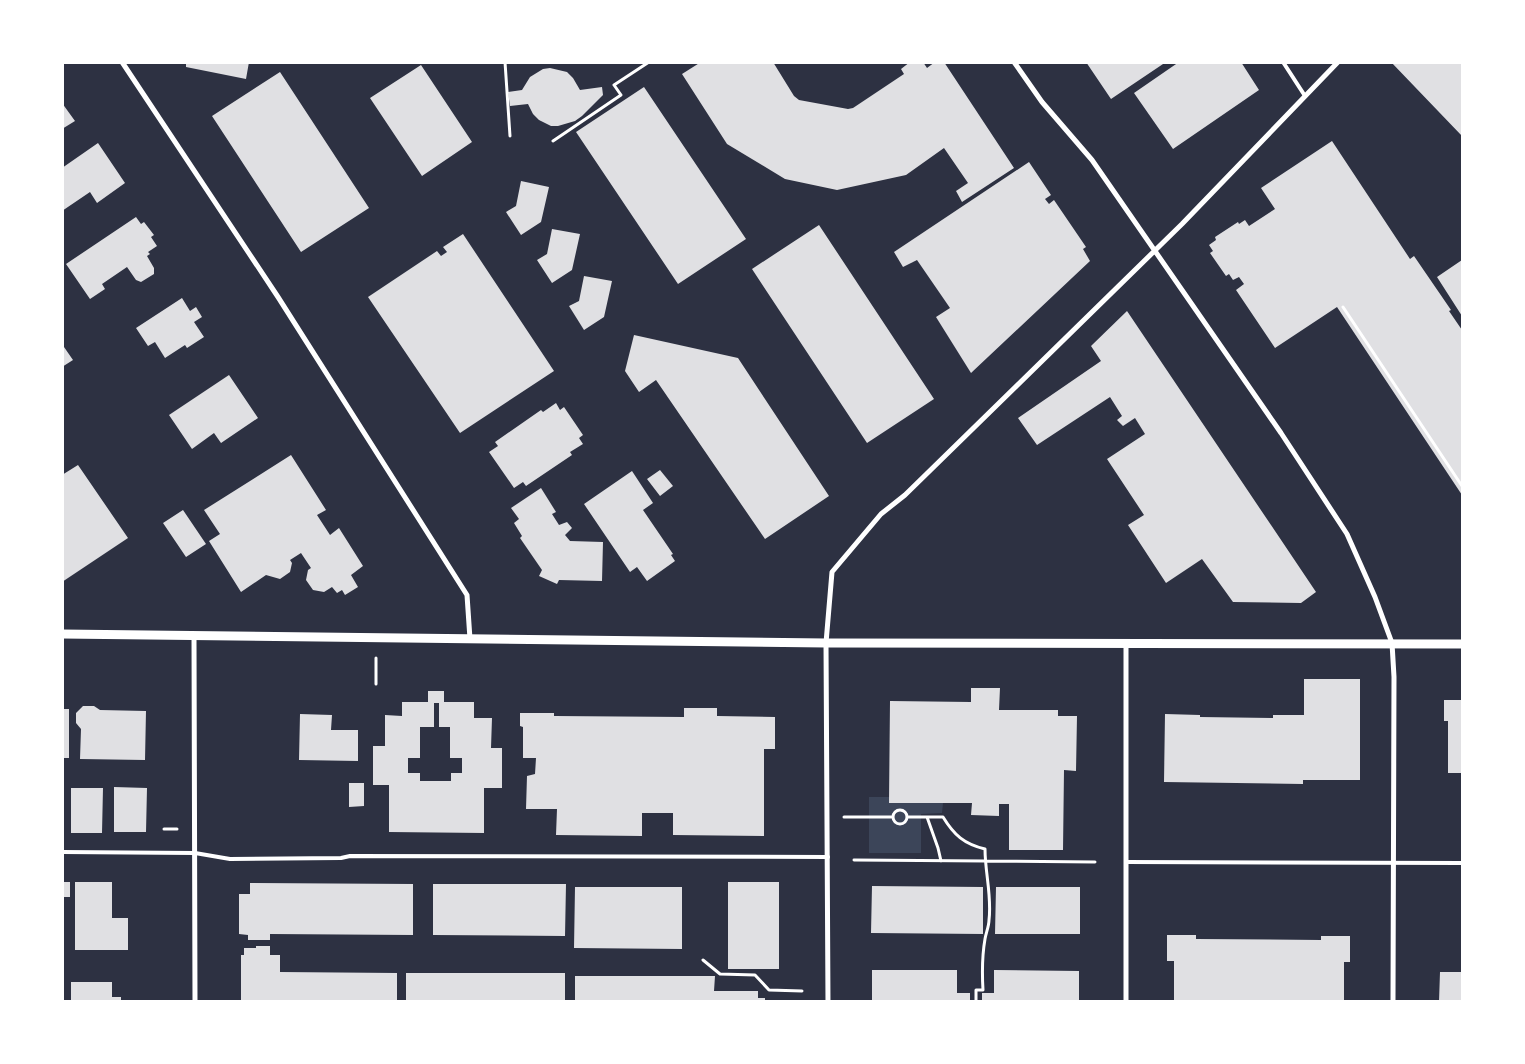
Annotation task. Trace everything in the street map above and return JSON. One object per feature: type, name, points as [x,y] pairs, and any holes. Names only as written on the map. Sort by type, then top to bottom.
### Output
[{"type":"street","points":[[122,62],[278,297],[468,594],[470,640]]},
{"type":"street","points":[[1014,62],[1042,102],[1092,160],[1281,434],[1346,534],[1375,597],[1392,643],[1394,676],[1393,1002]]},
{"type":"street","points":[[828,1002],[826,643],[832,572],[881,514],[905,495],[1182,224],[1338,62]]},
{"type":"street","points":[[62,634],[826,643],[1462,644]]},
{"type":"street","points":[[194,636],[195,1002]]},
{"type":"street","points":[[1126,643],[1126,1002]]},
{"type":"lane","points":[[1283,62],[1305,96]]},
{"type":"lane","points":[[62,852],[195,853],[230,859],[341,858],[350,856],[828,857]]},
{"type":"lane","points":[[1126,862],[1462,863]]},
{"type":"path","points":[[505,62],[510,136]]},
{"type":"path","points":[[553,142],[621,96],[614,85],[648,62]]},
{"type":"path","points":[[1343,308],[1462,486]]},
{"type":"path","points":[[376,684],[377,639]]},
{"type":"path","points":[[893,817],[896,811],[902,810],[906,812],[908,817]]},
{"type":"path","points":[[827,817],[893,817]]},
{"type":"path","points":[[893,817],[895,822],[900,824],[906,821],[908,817]]},
{"type":"path","points":[[908,817],[942,817],[959,839],[985,849],[990,895],[989,921],[982,962],[983,990],[976,990],[976,1002]]},
{"type":"path","points":[[927,817],[941,861]]},
{"type":"path","points":[[854,860],[1095,862]]},
{"type":"path","points":[[703,960],[720,974],[755,975],[769,990],[802,991]]},
{"type":"shaded area","points":[[869,797],[889,797],[889,803],[943,803],[942,813],[921,814],[921,853],[869,853]]},
{"type":"building","points":[[186,62],[249,62],[246,79],[186,67]]},
{"type":"building","points":[[701,62],[773,62],[794,96],[799,100],[848,109],[853,108],[904,74],[901,69],[910,62],[923,62],[927,68],[935,62],[944,62],[1014,168],[962,202],[956,191],[968,183],[944,148],[906,175],[837,190],[785,179],[727,144],[682,74]]},
{"type":"building","points":[[1086,62],[1166,62],[1111,99]]},
{"type":"building","points":[[1179,62],[1241,62],[1259,90],[1173,149],[1134,93]]},
{"type":"building","points":[[1391,62],[1462,62],[1462,136]]},
{"type":"building","points":[[421,65],[472,142],[422,176],[370,98]]},
{"type":"building","points":[[550,68],[567,72],[580,90],[602,87],[603,95],[575,121],[558,126],[551,126],[539,120],[533,114],[528,104],[510,106],[508,92],[522,90],[530,77],[543,69]]},
{"type":"building","points":[[280,72],[369,208],[301,252],[212,116]]},
{"type":"building","points":[[644,87],[746,239],[678,284],[576,132]]},
{"type":"building","points":[[62,103],[75,121],[62,129]]},
{"type":"building","points":[[1332,141],[1410,259],[1414,256],[1451,310],[1449,311],[1462,330],[1462,495],[1337,307],[1275,348],[1236,290],[1244,284],[1239,277],[1233,280],[1229,274],[1226,276],[1210,253],[1213,251],[1209,245],[1216,240],[1215,237],[1238,222],[1239,224],[1245,220],[1249,226],[1275,209],[1261,188]]},
{"type":"building","points":[[98,143],[125,183],[97,203],[90,192],[62,211],[62,168]]},
{"type":"building","points":[[1029,162],[1051,195],[1045,199],[1049,204],[1054,200],[1086,247],[1083,249],[1090,261],[971,373],[936,317],[950,308],[917,260],[903,267],[894,252]]},
{"type":"building","points":[[521,181],[549,187],[541,222],[521,235],[506,212],[516,206]]},
{"type":"building","points":[[136,217],[141,224],[144,222],[154,235],[151,237],[157,246],[148,252],[150,254],[147,256],[154,268],[154,274],[141,282],[136,280],[127,267],[102,284],[105,289],[90,299],[66,264]]},
{"type":"building","points":[[819,225],[934,399],[867,443],[752,269]]},
{"type":"building","points":[[552,229],[580,234],[572,270],[552,283],[537,260],[547,254]]},
{"type":"building","points":[[463,234],[554,371],[460,433],[368,297],[437,251],[441,256],[447,252],[443,247]]},
{"type":"building","points":[[1462,260],[1462,316],[1437,277]]},
{"type":"building","points":[[584,276],[612,281],[604,317],[584,330],[569,306],[579,301]]},
{"type":"building","points":[[182,298],[190,311],[196,307],[202,317],[194,322],[204,337],[187,348],[185,345],[165,358],[155,342],[148,346],[136,328]]},
{"type":"building","points":[[1127,311],[1316,592],[1301,603],[1233,602],[1202,559],[1166,583],[1128,525],[1144,515],[1107,459],[1145,434],[1135,418],[1123,426],[1117,420],[1122,416],[1110,397],[1037,445],[1018,418],[1101,361],[1091,346]]},
{"type":"building","points":[[634,335],[738,358],[829,496],[765,539],[656,380],[639,392],[625,371]]},
{"type":"building","points":[[64,347],[73,360],[62,367],[62,349]]},
{"type":"building","points":[[229,375],[258,418],[221,443],[214,433],[192,449],[169,415]]},
{"type":"building","points":[[556,403],[560,410],[564,407],[583,435],[579,438],[583,444],[570,452],[572,455],[526,486],[523,482],[514,488],[489,452],[498,446],[495,442],[541,410],[543,412]]},
{"type":"building","points":[[291,455],[326,510],[317,515],[330,535],[339,528],[363,566],[351,575],[358,587],[345,595],[342,590],[337,593],[332,587],[324,592],[313,590],[306,580],[308,570],[311,568],[301,553],[290,560],[292,563],[290,572],[280,579],[266,575],[241,592],[209,541],[220,534],[204,510]]},
{"type":"building","points":[[78,465],[128,538],[62,582],[62,475]]},
{"type":"building","points":[[660,470],[673,486],[660,496],[647,479]]},
{"type":"building","points":[[632,471],[653,503],[643,510],[673,554],[671,555],[675,561],[647,581],[637,567],[630,572],[584,504]]},
{"type":"building","points":[[541,488],[556,512],[552,514],[559,525],[567,522],[572,528],[565,535],[570,541],[603,542],[602,581],[559,580],[557,584],[539,576],[542,570],[520,538],[522,536],[514,523],[519,519],[511,508]]},
{"type":"building","points":[[183,510],[206,544],[186,557],[163,523]]},
{"type":"building","points":[[1304,679],[1360,679],[1360,780],[1303,780],[1303,784],[1164,782],[1165,714],[1200,715],[1200,717],[1273,718],[1273,715],[1304,715]]},
{"type":"building","points":[[971,688],[1000,688],[999,710],[1058,710],[1058,716],[1077,716],[1076,771],[1064,770],[1063,850],[1009,850],[1009,804],[999,804],[999,816],[971,815],[972,803],[889,803],[890,701],[971,702]]},
{"type":"building","points":[[428,691],[444,691],[444,702],[474,702],[474,718],[492,718],[491,748],[502,748],[502,788],[484,788],[484,833],[389,832],[389,785],[373,785],[373,746],[385,746],[385,715],[402,716],[402,702],[428,702]],"holes":[[[434,703],[439,703],[439,727],[450,727],[450,758],[462,758],[462,773],[451,773],[451,781],[420,781],[420,773],[408,773],[408,758],[420,758],[420,727],[434,727]]]},
{"type":"building","points":[[1444,700],[1462,700],[1462,773],[1448,773],[1448,721],[1444,721]]},
{"type":"building","points":[[83,706],[94,706],[100,710],[146,711],[145,760],[80,759],[81,729],[76,723],[76,713]]},
{"type":"building","points":[[684,708],[717,708],[717,716],[775,717],[775,749],[764,749],[764,836],[673,835],[673,813],[642,813],[642,836],[556,835],[557,809],[526,809],[527,776],[535,774],[536,758],[523,758],[523,727],[520,726],[520,713],[554,713],[554,716],[684,717]]},
{"type":"building","points":[[62,709],[69,709],[69,758],[62,758]]},
{"type":"building","points":[[300,714],[332,715],[331,730],[358,730],[358,761],[299,760]]},
{"type":"building","points":[[349,783],[364,783],[364,806],[349,807]]},
{"type":"building","points":[[114,787],[147,788],[146,832],[114,832]]},
{"type":"building","points":[[71,788],[103,788],[102,833],[71,833]]},
{"type":"building","points":[[62,882],[70,882],[70,897],[62,897]]},
{"type":"building","points":[[75,882],[112,882],[112,918],[128,918],[128,950],[75,950]]},
{"type":"building","points":[[728,882],[779,882],[779,969],[728,969]]},
{"type":"building","points":[[250,883],[413,884],[413,935],[270,934],[270,940],[248,940],[248,935],[239,934],[239,894],[250,894]]},
{"type":"building","points":[[433,884],[566,884],[565,936],[433,935]]},
{"type":"building","points":[[872,886],[983,887],[983,934],[871,933]]},
{"type":"building","points":[[575,887],[682,887],[682,949],[574,948]]},
{"type":"building","points":[[996,887],[1080,887],[1080,934],[995,934]]},
{"type":"building","points":[[1167,935],[1196,935],[1196,939],[1321,940],[1321,936],[1350,936],[1350,962],[1344,962],[1344,1002],[1174,1002],[1174,961],[1167,961]]},
{"type":"building","points":[[256,946],[270,946],[270,955],[280,955],[280,972],[397,973],[397,1002],[241,1002],[241,955],[244,955],[244,948],[256,948]]},
{"type":"building","points":[[872,970],[957,970],[957,993],[970,993],[970,1002],[872,1002]]},
{"type":"building","points":[[994,970],[1079,971],[1079,1002],[982,1002],[982,993],[994,993]]},
{"type":"building","points":[[1440,972],[1462,972],[1462,1002],[1439,1002]]},
{"type":"building","points":[[406,973],[565,973],[565,1002],[406,1002]]},
{"type":"building","points":[[575,976],[715,976],[714,991],[758,991],[758,998],[765,998],[765,1002],[575,1002]]},
{"type":"building","points":[[71,982],[112,982],[112,997],[121,997],[121,1002],[71,1002]]}]
